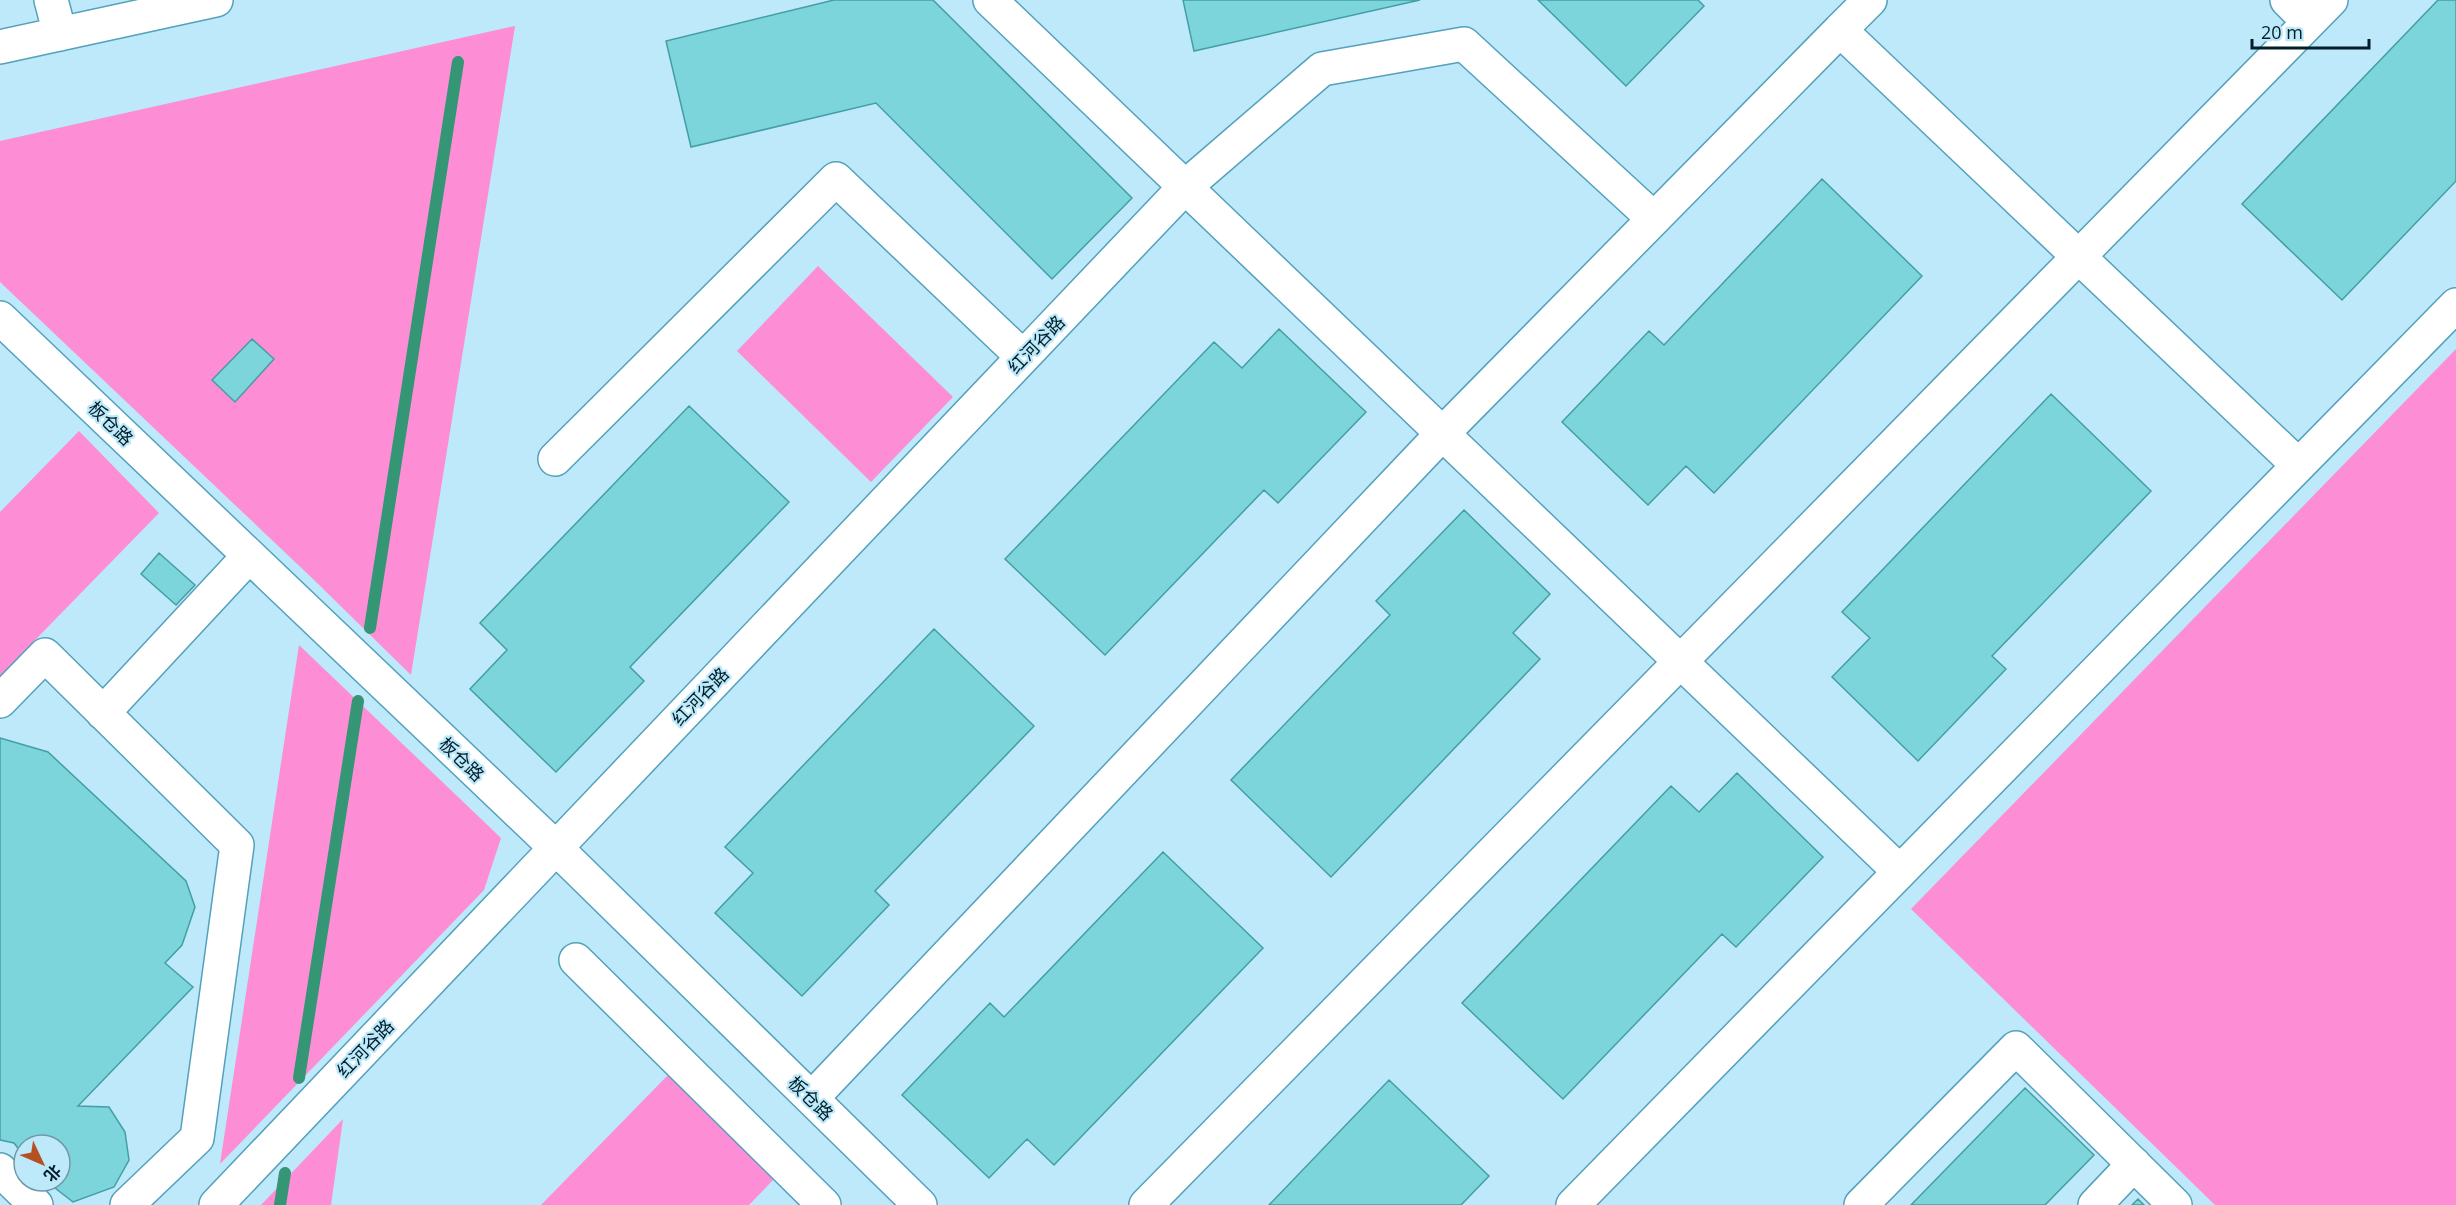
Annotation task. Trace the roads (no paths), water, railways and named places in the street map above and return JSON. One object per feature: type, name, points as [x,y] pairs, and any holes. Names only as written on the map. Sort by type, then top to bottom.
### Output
[{"type":"street","points":[[51,0],[60,34]]},
{"type":"street","points":[[0,47],[216,0]]},
{"type":"street","points":[[990,0],[1899,872]]},
{"type":"street","points":[[812,1098],[1442,434],[1870,0]]},
{"type":"street","points":[[1146,1205],[2079,255],[2309,7]]},
{"type":"street","points":[[1840,30],[2298,465]]},
{"type":"street","name":"红河谷路","points":[[216,1205],[1185,187],[1322,69],[1464,44],[1654,219]]},
{"type":"street","points":[[555,459],[837,179],[1023,357]]},
{"type":"street","points":[[1577,1204],[1899,872],[2456,305]]},
{"type":"street","name":"板仓路","points":[[0,318],[556,848],[920,1205]]},
{"type":"street","points":[[103,713],[249,556]]},
{"type":"street","points":[[0,701],[45,655],[237,845],[197,1138],[127,1205]]},
{"type":"street","points":[[576,960],[824,1205]]},
{"type":"street","points":[[1862,1205],[2016,1048],[2175,1205]]},
{"type":"street","points":[[2095,1205],[2134,1164]]},
{"type":"street","points":[[0,1170],[36,1205]]},
{"type":"waterway","points":[[370,628],[458,62]]},
{"type":"waterway","points":[[299,1078],[358,701]]},
{"type":"waterway","points":[[280,1205],[285,1173]]}]
